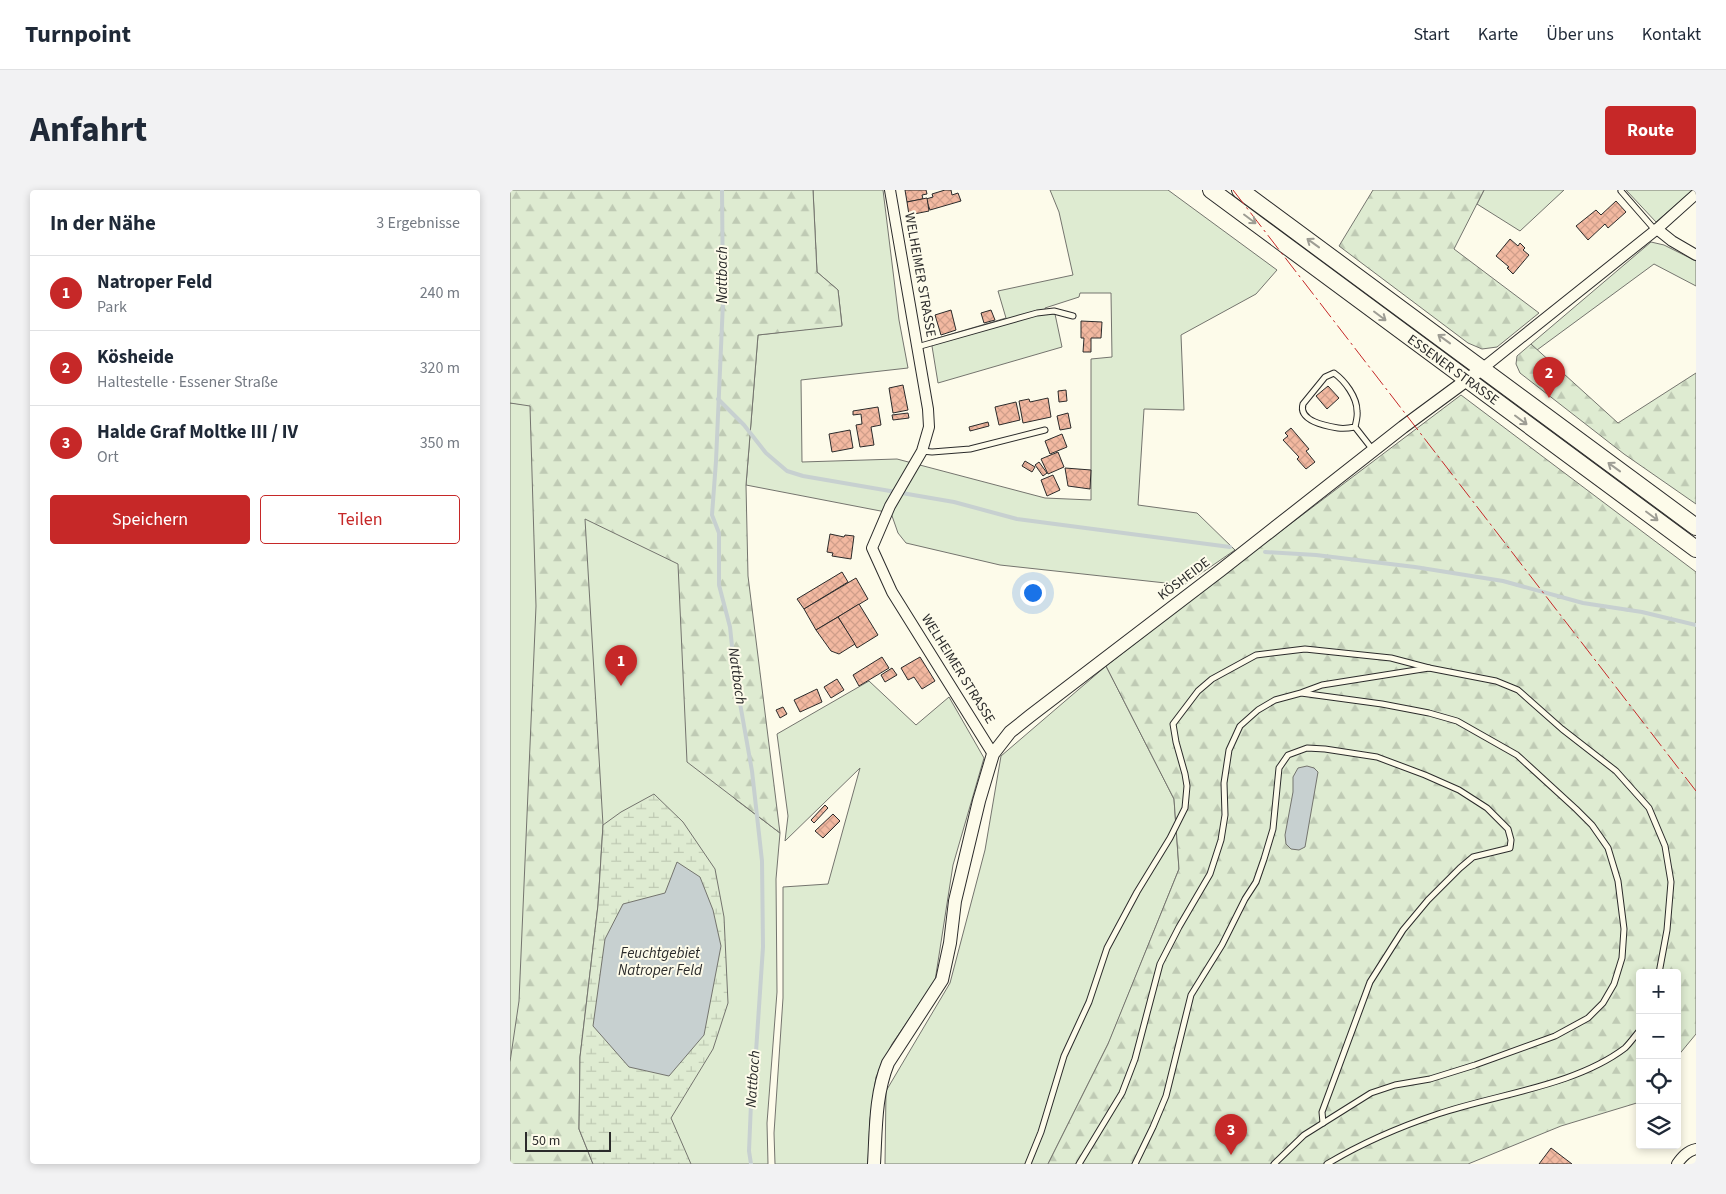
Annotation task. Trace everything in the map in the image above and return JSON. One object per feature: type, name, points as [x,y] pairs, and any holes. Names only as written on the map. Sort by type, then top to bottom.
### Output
[{"type":"main road","name":"ESSENER STRASSE","points":[[1211,190],[1696,549]]},
{"type":"main road","name":"ESSENER STRASSE","points":[[1240,190],[1696,526]]},
{"type":"street","name":"WELHEIMER STRASSE","points":[[890,190],[928,409],[929,427],[922,451],[890,506],[872,548],[892,592],[993,754]]},
{"type":"street","name":"KÖSHEIDE","points":[[993,754],[1010,732],[1030,716],[1221,570],[1444,395],[1468,380],[1656,230],[1696,194]]},
{"type":"street","points":[[1656,230],[1696,255]]},
{"type":"street","points":[[874,1164],[879,1091],[882,1077],[888,1063],[942,980],[950,943],[955,901],[979,801],[993,754]]},
{"type":"street","points":[[1677,1164],[1682,1156],[1696,1149]]},
{"type":"lane","points":[[1621,191],[1656,230]]},
{"type":"lane","points":[[917,347],[1037,313],[1054,311],[1073,316]]},
{"type":"lane","points":[[1355,427],[1340,429],[1309,420],[1303,414],[1303,404],[1325,377],[1334,373],[1354,398],[1357,411],[1355,427],[1373,451]]},
{"type":"lane","points":[[922,451],[970,449],[1045,430]]},
{"type":"lane","points":[[1028,1164],[1041,1132],[1064,1056],[1089,1002],[1107,948],[1136,892],[1170,838],[1185,808],[1185,774],[1173,724],[1198,691],[1212,679],[1256,655],[1305,649],[1391,658],[1429,668],[1496,681],[1518,690],[1562,729],[1616,770],[1649,808],[1665,846],[1671,882],[1667,930],[1660,969]]},
{"type":"lane","points":[[1079,1164],[1122,1093],[1135,1059],[1160,964],[1210,874],[1221,840],[1225,814],[1224,784],[1230,750],[1240,726],[1258,710],[1275,700],[1322,685],[1429,668]]},
{"type":"lane","points":[[1274,1164],[1304,1134],[1370,1093],[1395,1085],[1430,1079],[1475,1065],[1555,1036],[1588,1018],[1603,1003],[1614,984],[1622,958],[1624,929],[1618,881],[1608,848],[1592,825],[1517,755],[1457,721],[1429,713],[1374,702],[1300,693]]},
{"type":"lane","points":[[1134,1164],[1166,1096],[1191,995],[1222,945],[1245,899],[1256,882],[1273,829],[1279,768],[1288,755],[1307,748],[1377,757],[1459,790],[1488,808],[1508,829],[1511,840],[1510,848],[1473,858],[1460,868],[1428,900],[1403,930],[1386,955],[1370,982],[1322,1112],[1323,1123]]},
{"type":"lane","points":[[1327,1164],[1384,1134],[1440,1113],[1576,1074],[1602,1063],[1626,1046],[1636,1035]]},
{"type":"green space","points":[[510,190],[687,190],[735,799],[780,833],[776,879],[777,992],[767,1123],[768,1164],[520,1164],[510,1137],[510,403],[522,404]]},
{"type":"green space","points":[[510,190],[813,190],[817,272],[838,290],[842,326],[758,335],[746,485],[748,576],[780,833],[687,762],[678,564],[585,519],[603,825],[598,905],[580,1057],[579,1129],[593,1164],[510,1164],[510,1062],[519,1001],[536,606],[530,406],[510,403]]},
{"type":"green space","points":[[813,190],[883,190],[899,320],[908,368],[801,380],[802,462],[897,459],[1045,498],[1091,500],[1091,359],[1112,357],[1111,293],[1080,293],[1079,297],[1045,308],[1046,314],[1055,314],[1062,347],[938,383],[931,340],[1006,318],[998,291],[1073,275],[1059,212],[1050,190],[1168,190],[1277,270],[1256,294],[1181,335],[1184,410],[1144,409],[1138,505],[1197,513],[1235,550],[1184,585],[1000,565],[906,543],[898,533],[891,513],[746,485],[758,335],[842,325],[838,290],[817,272]]},
{"type":"green space","points":[[1373,190],[1484,190],[1454,249],[1539,313],[1497,347],[1482,349],[1468,343],[1339,246]]},
{"type":"green space","points":[[1484,190],[1564,190],[1520,231],[1477,204]]},
{"type":"green space","points":[[1626,190],[1693,190],[1656,222]]},
{"type":"green space","points":[[1651,242],[1664,245],[1696,261],[1696,286],[1654,264],[1537,350],[1531,344]]},
{"type":"green space","points":[[1531,344],[1618,423],[1696,373],[1696,504],[1624,454],[1520,373],[1516,364],[1517,356]]},
{"type":"green space","points":[[1461,395],[1696,572],[1696,1034],[1681,1052],[1681,969],[1636,969],[1636,1103],[1561,1126],[1468,1164],[1048,1164],[1108,1044],[1179,869],[1174,799],[1106,666]]},
{"type":"green space","points":[[1106,666],[1174,799],[1179,869],[1110,1040],[1048,1164],[885,1164],[886,1091],[950,983],[985,850],[1001,756]]},
{"type":"green space","points":[[869,681],[916,725],[949,697],[984,758],[953,865],[935,981],[892,1044],[876,1077],[870,1119],[868,1164],[775,1164],[774,1133],[783,998],[783,887],[828,884],[860,768],[785,841],[788,816],[777,734]]},
{"type":"green space","points":[[654,794],[683,822],[715,869],[724,917],[728,1003],[713,1049],[671,1118],[691,1164],[593,1164],[579,1129],[580,1057],[598,905],[603,825],[621,812]]},
{"type":"water","points":[[1307,766],[1314,768],[1318,772],[1305,847],[1299,850],[1291,849],[1286,844],[1285,835],[1293,792],[1293,777],[1298,768]]},
{"type":"water","name":"Feuchtgebiet Natroper Feld","points":[[677,862],[700,877],[713,910],[721,946],[704,1035],[669,1076],[629,1067],[593,1026],[605,939],[623,904],[665,893]]},
{"type":"building","points":[[905,190],[926,190],[927,194],[922,195],[923,199],[907,202]]},
{"type":"building","points":[[951,190],[952,195],[958,193],[961,201],[930,210],[926,199],[933,197],[932,194]]},
{"type":"building","points":[[927,198],[929,211],[909,215],[907,202]]},
{"type":"building","points":[[1616,201],[1626,212],[1608,228],[1605,224],[1588,240],[1576,226],[1596,210],[1601,215]]},
{"type":"building","points":[[1510,239],[1518,246],[1520,243],[1525,248],[1523,250],[1529,255],[1513,274],[1507,268],[1509,267],[1496,256]]},
{"type":"building","points":[[951,310],[956,330],[941,335],[935,315]]},
{"type":"building","points":[[991,310],[995,320],[984,323],[981,313]]},
{"type":"building","points":[[1081,321],[1102,322],[1101,338],[1091,338],[1091,352],[1083,352],[1084,338],[1081,338]]},
{"type":"building","points":[[903,385],[908,410],[893,413],[889,388]]},
{"type":"building","points":[[1328,386],[1339,398],[1327,409],[1316,396]]},
{"type":"building","points":[[1066,390],[1067,401],[1059,402],[1058,391]]},
{"type":"building","points":[[1048,398],[1051,417],[1023,423],[1019,401],[1029,399],[1030,402]]},
{"type":"building","points":[[1016,402],[1020,420],[999,425],[995,407]]},
{"type":"building","points":[[878,407],[881,425],[871,427],[874,445],[860,447],[856,425],[862,424],[861,414],[853,415],[853,411]]},
{"type":"building","points":[[908,413],[909,418],[893,420],[892,415]]},
{"type":"building","points":[[1068,413],[1071,428],[1060,430],[1057,416]]},
{"type":"building","points":[[988,422],[989,426],[970,431],[969,427]]},
{"type":"building","points":[[1291,428],[1309,449],[1306,451],[1315,462],[1306,469],[1297,459],[1299,457],[1283,440],[1288,436],[1285,433]]},
{"type":"building","points":[[850,430],[853,448],[832,452],[829,434]]},
{"type":"building","points":[[1062,434],[1067,447],[1050,454],[1045,441]]},
{"type":"building","points":[[1058,452],[1064,467],[1048,474],[1041,459]]},
{"type":"building","points":[[1025,461],[1035,467],[1032,472],[1022,466]]},
{"type":"building","points":[[1039,462],[1047,473],[1043,476],[1035,465]]},
{"type":"building","points":[[1065,468],[1091,470],[1090,489],[1068,486]]},
{"type":"building","points":[[1053,475],[1060,490],[1047,496],[1041,480]]},
{"type":"building","points":[[830,534],[844,537],[845,535],[854,536],[851,559],[832,556],[833,553],[827,552]]},
{"type":"building","points":[[842,572],[848,582],[804,609],[797,599]]},
{"type":"building","points":[[856,578],[868,599],[816,630],[804,609]]},
{"type":"building","points":[[859,604],[878,635],[857,648],[838,617]]},
{"type":"building","points":[[838,617],[855,644],[839,654],[831,651],[816,630]]},
{"type":"building","points":[[882,657],[889,668],[859,686],[853,675]]},
{"type":"building","points":[[920,657],[935,681],[922,689],[914,677],[908,680],[901,668]]},
{"type":"building","points":[[892,668],[897,675],[885,682],[881,675]]},
{"type":"building","points":[[837,679],[844,690],[831,698],[824,687]]},
{"type":"building","points":[[817,689],[822,702],[800,712],[794,700]]},
{"type":"building","points":[[783,707],[787,714],[780,718],[776,710]]},
{"type":"building","points":[[825,805],[828,808],[814,823],[811,820]]},
{"type":"building","points":[[833,814],[840,821],[823,838],[815,831]]},
{"type":"building","points":[[1551,1148],[1572,1164],[1539,1164]]},
{"type":"waterway","name":"Nattbach","points":[[722,190],[723,302],[712,515],[719,533],[719,585],[730,627],[735,675],[752,771],[762,861],[763,947],[751,1103],[749,1151],[751,1164]]},
{"type":"waterway","points":[[718,399],[744,425],[766,453],[787,471],[803,476],[954,502],[1017,519],[1230,547]]},
{"type":"waterway","points":[[1265,552],[1316,555],[1415,567],[1503,581],[1583,603],[1642,612],[1696,625]]},
{"type":"power","points":[[1233,190],[1696,791]]},
{"type":"place","name":"Kösheide","points":[[1549,398]]},
{"type":"place","name":"Natroper Feld","points":[[621,686]]},
{"type":"place","name":"Halde Graf Moltke III / IV","points":[[1231,1155]]}]
